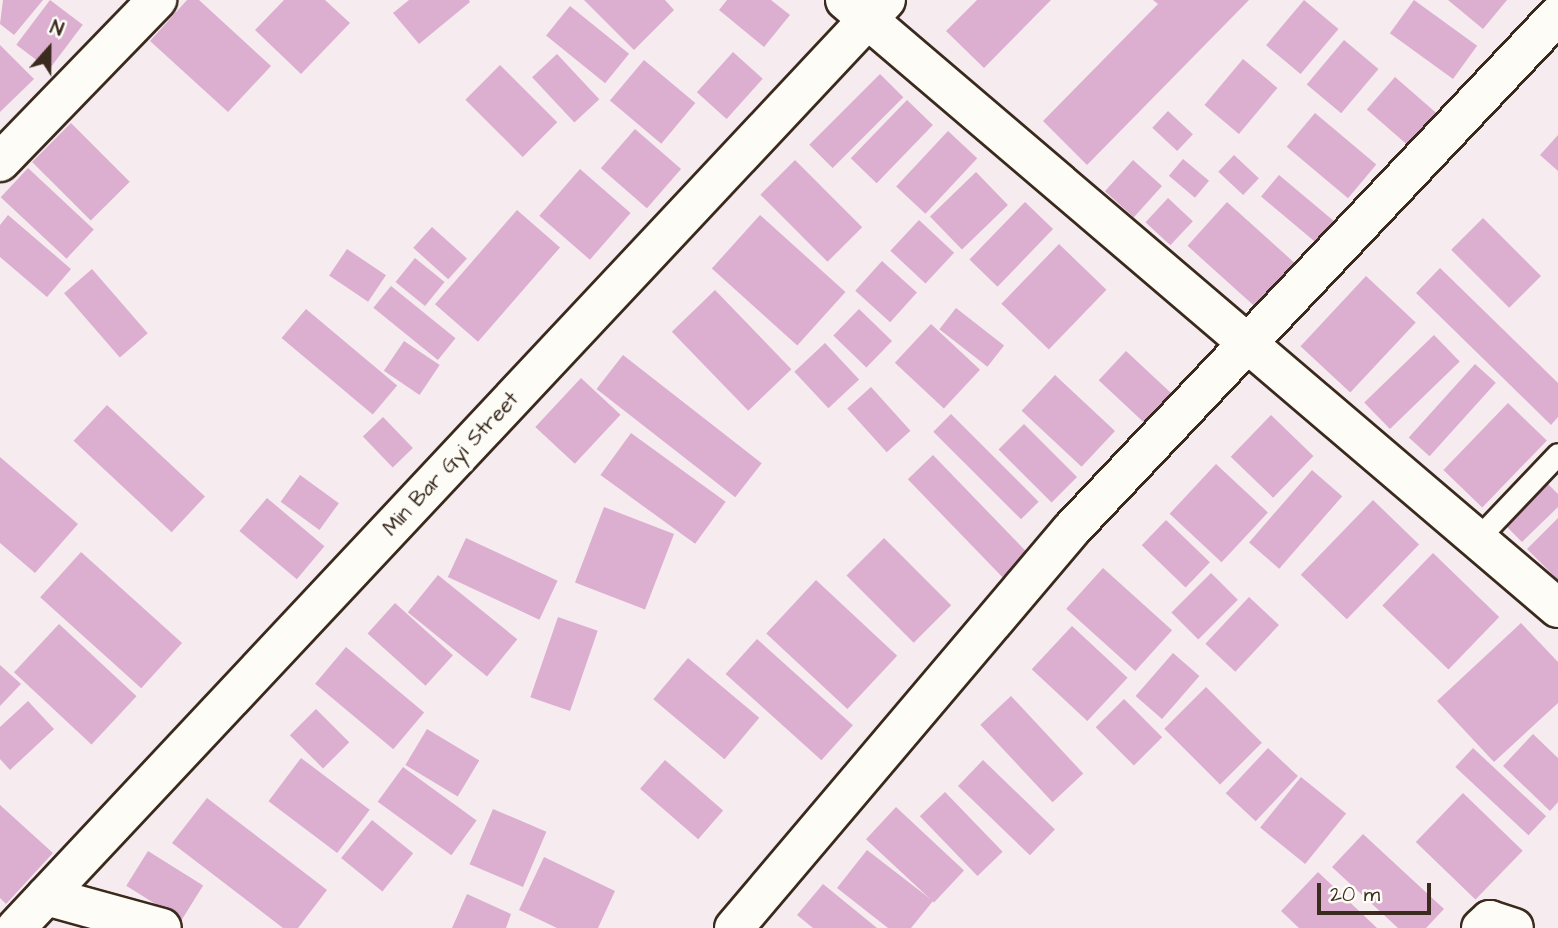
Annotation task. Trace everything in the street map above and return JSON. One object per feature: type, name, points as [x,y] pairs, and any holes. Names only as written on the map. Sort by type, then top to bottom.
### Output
[{"type":"street","points":[[0,162],[158,0]]},
{"type":"street","points":[[866,7],[1558,608]]},
{"type":"street","name":"Min Bar Gyi Street","points":[[16,928],[866,7]]},
{"type":"street","points":[[734,928],[1071,530],[1246,339],[1558,15]]},
{"type":"street","points":[[46,896],[162,928]]},
{"type":"street","points":[[1481,928],[1490,919],[1514,928]]},
{"type":"lane","points":[[1477,539],[1558,454]]},
{"type":"building","points":[[3,0],[43,0],[14,35],[0,24]]},
{"type":"building","points":[[50,0],[83,25],[49,69],[16,45]]},
{"type":"building","points":[[187,0],[199,0],[271,66],[228,112],[150,41]]},
{"type":"building","points":[[284,0],[325,0],[350,23],[301,74],[255,30]]},
{"type":"building","points":[[409,0],[470,2],[419,44],[393,13]]},
{"type":"building","points":[[584,0],[665,0],[674,10],[634,50]]},
{"type":"building","points":[[727,0],[771,0],[790,15],[764,47],[719,10]]},
{"type":"building","points":[[977,0],[1051,0],[984,68],[946,31]]},
{"type":"building","points":[[1153,0],[1249,0],[1087,165],[1043,121],[1158,4]]},
{"type":"building","points":[[1304,0],[1338,29],[1301,74],[1266,45]]},
{"type":"building","points":[[1414,0],[1477,46],[1453,79],[1390,33]]},
{"type":"building","points":[[1448,0],[1507,0],[1483,29]]},
{"type":"building","points":[[570,6],[629,54],[605,83],[546,36]]},
{"type":"building","points":[[1344,40],[1378,69],[1341,113],[1307,84]]},
{"type":"building","points":[[0,45],[34,79],[0,112]]},
{"type":"building","points":[[733,52],[763,79],[727,119],[697,92]]},
{"type":"building","points":[[557,54],[599,99],[574,123],[532,77]]},
{"type":"building","points":[[1243,59],[1277,88],[1239,134],[1204,105]]},
{"type":"building","points":[[644,60],[695,103],[661,144],[610,101]]},
{"type":"building","points":[[500,65],[557,122],[523,157],[465,100]]},
{"type":"building","points":[[880,74],[903,97],[833,168],[809,145]]},
{"type":"building","points":[[1395,77],[1442,118],[1414,150],[1367,109]]},
{"type":"building","points":[[907,100],[933,125],[877,183],[851,158]]},
{"type":"building","points":[[1168,111],[1193,134],[1177,151],[1152,128]]},
{"type":"building","points":[[1315,113],[1376,164],[1348,198],[1287,147]]},
{"type":"building","points":[[71,123],[130,182],[91,221],[32,162]]},
{"type":"building","points":[[635,129],[681,169],[647,208],[601,168]]},
{"type":"building","points":[[948,131],[977,158],[925,214],[896,187]]},
{"type":"building","points":[[1558,135],[1558,171],[1540,155]]},
{"type":"building","points":[[1234,155],[1259,178],[1243,195],[1218,172]]},
{"type":"building","points":[[1183,159],[1209,181],[1195,198],[1169,176]]},
{"type":"building","points":[[795,160],[862,227],[828,262],[760,195]]},
{"type":"building","points":[[1133,160],[1162,186],[1134,217],[1105,191]]},
{"type":"building","points":[[28,168],[94,229],[67,259],[1,197]]},
{"type":"building","points":[[580,169],[631,213],[590,260],[539,216]]},
{"type":"building","points":[[976,172],[1008,205],[962,250],[930,216]]},
{"type":"building","points":[[1279,175],[1340,226],[1322,247],[1261,196]]},
{"type":"building","points":[[1168,198],[1193,221],[1170,245],[1145,222]]},
{"type":"building","points":[[1025,202],[1053,229],[997,287],[969,260]]},
{"type":"building","points":[[1227,202],[1295,263],[1255,307],[1188,246]]},
{"type":"building","points":[[517,210],[560,247],[478,342],[435,304]]},
{"type":"building","points":[[8,215],[71,269],[47,297],[0,257],[0,225]]},
{"type":"building","points":[[760,215],[845,292],[797,345],[712,269]]},
{"type":"building","points":[[1483,218],[1541,276],[1509,308],[1451,250]]},
{"type":"building","points":[[919,220],[954,253],[925,283],[890,251]]},
{"type":"building","points":[[432,227],[467,258],[448,279],[413,248]]},
{"type":"building","points":[[1059,244],[1106,290],[1049,350],[1001,304]]},
{"type":"building","points":[[347,249],[386,275],[368,302],[329,276]]},
{"type":"building","points":[[415,258],[445,282],[425,306],[395,282]]},
{"type":"building","points":[[882,261],[917,292],[890,322],[855,291]]},
{"type":"building","points":[[1440,268],[1558,383],[1558,417],[1551,425],[1416,293]]},
{"type":"building","points":[[92,269],[148,333],[120,357],[64,293]]},
{"type":"building","points":[[1366,276],[1416,322],[1350,393],[1301,346]]},
{"type":"building","points":[[391,286],[456,338],[438,360],[373,308]]},
{"type":"building","points":[[715,290],[791,369],[748,411],[672,332]]},
{"type":"building","points":[[956,308],[1004,346],[987,367],[939,329]]},
{"type":"building","points":[[306,309],[397,385],[373,415],[282,338]]},
{"type":"building","points":[[859,309],[892,341],[866,368],[833,336]]},
{"type":"building","points":[[931,324],[980,370],[944,408],[895,363]]},
{"type":"building","points":[[1434,335],[1460,362],[1390,429],[1364,402]]},
{"type":"building","points":[[404,341],[440,365],[420,395],[384,371]]},
{"type":"building","points":[[825,343],[859,380],[828,408],[794,372]]},
{"type":"building","points":[[1126,351],[1175,397],[1148,426],[1099,380]]},
{"type":"building","points":[[623,355],[762,463],[735,497],[597,389]]},
{"type":"building","points":[[1475,364],[1496,383],[1430,456],[1409,438]]},
{"type":"building","points":[[1055,375],[1115,431],[1082,467],[1022,411]]},
{"type":"building","points":[[581,378],[620,415],[575,464],[535,427]]},
{"type":"building","points":[[871,387],[910,431],[887,452],[847,408]]},
{"type":"building","points":[[1508,403],[1547,441],[1482,507],[1443,470]]},
{"type":"building","points":[[107,405],[205,496],[172,532],[74,441]]},
{"type":"building","points":[[951,414],[1039,502],[1021,519],[933,432]]},
{"type":"building","points":[[1271,415],[1313,456],[1273,498],[1231,457]]},
{"type":"building","points":[[383,417],[413,448],[393,467],[363,436]]},
{"type":"building","points":[[1024,424],[1077,477],[1052,502],[999,449]]},
{"type":"building","points":[[631,433],[726,502],[695,544],[600,475]]},
{"type":"building","points":[[933,455],[1028,554],[1003,578],[908,479]]},
{"type":"building","points":[[0,457],[78,524],[35,573],[0,543]]},
{"type":"building","points":[[1216,464],[1268,512],[1222,562],[1170,514]]},
{"type":"building","points":[[1312,470],[1342,496],[1279,569],[1249,542]]},
{"type":"building","points":[[300,475],[339,503],[319,530],[281,502]]},
{"type":"building","points":[[1546,482],[1558,494],[1558,507],[1522,542],[1504,524]]},
{"type":"building","points":[[267,498],[324,546],[297,579],[239,531]]},
{"type":"building","points":[[1373,500],[1419,544],[1347,619],[1301,575]]},
{"type":"building","points":[[604,507],[674,534],[645,609],[575,583]]},
{"type":"building","points":[[1558,518],[1558,580],[1527,549]]},
{"type":"building","points":[[1166,520],[1210,562],[1186,588],[1142,545]]},
{"type":"building","points":[[466,538],[558,581],[539,620],[448,577]]},
{"type":"building","points":[[884,538],[951,605],[914,643],[847,575]]},
{"type":"building","points":[[81,552],[182,643],[141,688],[40,597]]},
{"type":"building","points":[[1433,553],[1499,617],[1448,669],[1382,606]]},
{"type":"building","points":[[1103,568],[1172,630],[1135,671],[1066,609]]},
{"type":"building","points":[[1211,573],[1238,600],[1198,639],[1171,613]]},
{"type":"building","points":[[438,575],[517,639],[487,676],[408,612]]},
{"type":"building","points":[[816,580],[897,656],[847,709],[766,633]]},
{"type":"building","points":[[1249,597],[1279,625],[1235,672],[1205,644]]},
{"type":"building","points":[[395,603],[453,655],[426,686],[368,633]]},
{"type":"building","points":[[558,617],[598,631],[570,711],[530,697]]},
{"type":"building","points":[[1521,623],[1558,662],[1558,703],[1494,762],[1437,701]]},
{"type":"building","points":[[59,624],[137,696],[92,745],[14,672]]},
{"type":"building","points":[[1072,626],[1128,678],[1087,721],[1032,669]]},
{"type":"building","points":[[757,639],[853,725],[821,760],[726,674]]},
{"type":"building","points":[[346,647],[424,713],[393,749],[315,684]]},
{"type":"building","points":[[1173,653],[1199,676],[1162,719],[1136,696]]},
{"type":"building","points":[[688,658],[759,718],[725,759],[653,699]]},
{"type":"building","points":[[0,665],[21,684],[0,706]]},
{"type":"building","points":[[1206,687],[1262,743],[1220,785],[1164,729]]},
{"type":"building","points":[[1011,696],[1083,774],[1053,802],[980,725]]},
{"type":"building","points":[[1124,699],[1162,737],[1134,765],[1096,727]]},
{"type":"building","points":[[28,701],[54,729],[10,770],[0,759],[0,727]]},
{"type":"building","points":[[316,709],[349,742],[323,768],[290,735]]},
{"type":"building","points":[[427,729],[479,760],[458,796],[405,765]]},
{"type":"building","points":[[1533,734],[1558,758],[1558,802],[1550,811],[1503,766]]},
{"type":"building","points":[[1268,748],[1298,776],[1256,821],[1226,793]]},
{"type":"building","points":[[1473,748],[1546,816],[1528,835],[1455,767]]},
{"type":"building","points":[[301,758],[370,810],[337,853],[269,801]]},
{"type":"building","points":[[665,760],[723,811],[698,839],[640,789]]},
{"type":"building","points":[[983,760],[1055,829],[1030,855],[958,786]]},
{"type":"building","points":[[403,767],[477,820],[451,855],[378,802]]},
{"type":"building","points":[[1301,777],[1346,814],[1305,864],[1260,828]]},
{"type":"building","points":[[945,792],[1003,852],[977,876],[920,816]]},
{"type":"building","points":[[1463,793],[1523,851],[1475,900],[1416,842]]},
{"type":"building","points":[[207,798],[327,890],[298,928],[283,928],[172,843]]},
{"type":"building","points":[[0,805],[53,853],[6,904],[0,898]]},
{"type":"building","points":[[896,807],[964,870],[934,903],[866,839]]},
{"type":"building","points":[[493,809],[546,832],[523,887],[470,864]]},
{"type":"building","points":[[372,820],[413,853],[382,891],[341,858]]},
{"type":"building","points":[[1363,834],[1444,909],[1426,928],[1398,928],[1332,867]]},
{"type":"building","points":[[867,850],[933,901],[911,928],[888,928],[837,888]]},
{"type":"building","points":[[148,851],[203,885],[181,920],[126,886]]},
{"type":"building","points":[[544,857],[615,891],[598,928],[557,928],[519,910]]},
{"type":"building","points":[[1318,872],[1377,928],[1299,928],[1281,911]]},
{"type":"building","points":[[823,884],[877,928],[813,928],[797,915]]},
{"type":"building","points":[[467,894],[511,914],[506,928],[452,928]]}]
